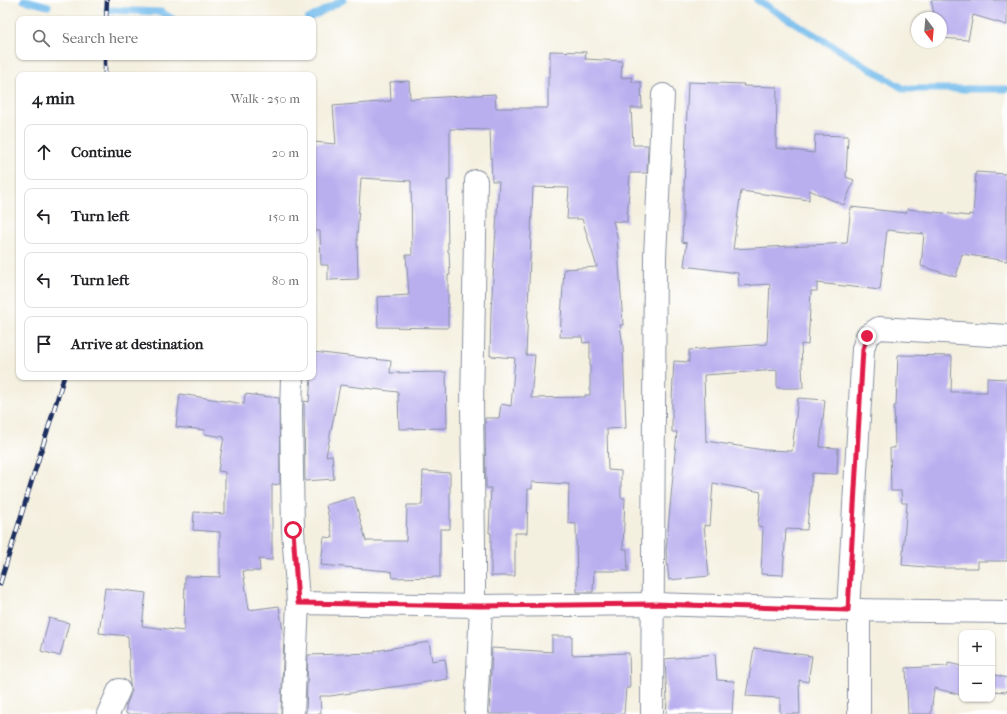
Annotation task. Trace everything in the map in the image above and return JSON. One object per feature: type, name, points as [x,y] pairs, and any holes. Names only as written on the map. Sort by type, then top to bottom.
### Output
[{"type":"street","points":[[652,714],[655,256],[663,94]]},
{"type":"street","points":[[476,181],[472,406],[474,546],[477,606],[476,714]]},
{"type":"street","points":[[859,714],[854,610],[863,349],[867,336],[879,328],[1007,336]]},
{"type":"street","points":[[292,380],[293,514],[298,603],[294,714]]},
{"type":"street","points":[[298,603],[477,606],[653,604],[854,610],[1007,612]]},
{"type":"street","points":[[108,714],[119,690]]},
{"type":"building","points":[[931,0],[1007,0],[1007,25],[973,15],[968,40],[947,38],[947,12],[934,12]]},
{"type":"building","points":[[550,51],[586,52],[585,59],[622,61],[621,78],[632,77],[632,82],[641,82],[642,108],[631,108],[633,145],[648,145],[647,173],[630,173],[627,222],[613,221],[617,236],[623,325],[620,325],[623,347],[626,428],[607,429],[608,470],[621,471],[621,498],[625,498],[623,549],[627,549],[628,571],[594,571],[593,592],[577,592],[576,524],[568,523],[569,484],[532,482],[532,489],[528,489],[527,533],[515,533],[515,576],[491,576],[491,533],[489,533],[491,488],[486,488],[485,418],[499,418],[501,404],[511,406],[515,358],[490,356],[491,311],[499,181],[492,181],[490,130],[450,129],[450,180],[447,180],[448,252],[450,275],[448,275],[448,328],[378,327],[377,297],[409,295],[406,255],[412,255],[411,181],[361,178],[357,236],[358,279],[328,280],[328,265],[321,265],[320,231],[316,231],[316,142],[336,144],[333,106],[391,101],[390,82],[409,81],[410,99],[495,94],[496,108],[548,108],[548,76],[550,76]],"holes":[[[533,187],[569,188],[567,219],[582,219],[597,267],[564,269],[560,337],[582,337],[583,343],[590,342],[590,395],[585,395],[585,397],[531,398],[535,355],[526,355]]]},
{"type":"building","points":[[688,82],[777,87],[776,148],[814,153],[815,135],[848,136],[846,177],[854,180],[844,205],[809,190],[809,200],[741,191],[733,249],[847,243],[851,207],[906,213],[907,209],[969,216],[969,214],[973,215],[976,172],[1006,174],[1007,261],[962,254],[956,277],[921,266],[924,234],[887,230],[880,290],[817,283],[817,291],[811,291],[808,345],[801,344],[803,388],[777,388],[777,370],[704,375],[706,441],[764,450],[792,451],[798,398],[825,400],[820,447],[838,448],[837,474],[812,473],[807,530],[786,529],[783,575],[761,574],[763,527],[758,526],[761,492],[713,483],[710,526],[704,525],[709,576],[669,580],[666,551],[677,432],[672,432],[674,361],[689,362],[689,350],[767,344],[770,284],[739,286],[738,273],[684,266],[687,243],[682,242]]},
{"type":"building","points":[[316,352],[391,361],[390,373],[446,372],[447,428],[399,429],[398,392],[340,385],[326,456],[332,455],[334,479],[305,481],[304,401],[309,402],[311,380],[316,380]]},
{"type":"building","points":[[898,355],[952,356],[951,392],[987,392],[987,378],[1007,379],[1007,561],[978,561],[978,568],[937,568],[902,565],[907,503],[902,503],[901,491],[891,491],[890,448],[895,448],[894,406],[896,406]]},
{"type":"building","points":[[180,394],[244,404],[245,394],[279,398],[280,484],[272,485],[272,560],[259,559],[260,571],[243,571],[249,610],[279,606],[284,637],[281,714],[126,714],[126,706],[131,689],[128,636],[99,633],[105,588],[146,593],[142,626],[184,631],[185,576],[220,577],[220,532],[193,530],[194,512],[225,514],[225,472],[218,471],[224,437],[204,434],[205,430],[176,427]]},
{"type":"building","points":[[423,471],[450,473],[450,529],[440,529],[440,577],[393,578],[392,572],[388,571],[321,565],[324,537],[333,538],[326,505],[354,497],[366,541],[406,541],[407,505],[422,505]]},
{"type":"building","points":[[49,618],[69,623],[60,656],[41,651]]},
{"type":"building","points":[[552,636],[572,636],[572,655],[629,653],[630,688],[626,688],[624,714],[489,714],[492,648],[552,652]]},
{"type":"building","points":[[429,642],[432,661],[445,659],[448,679],[330,696],[320,696],[321,714],[306,714],[308,655],[375,653],[375,651]]},
{"type":"building","points":[[754,648],[812,656],[808,682],[799,680],[800,714],[780,714],[780,698],[746,696]]},
{"type":"building","points":[[715,654],[717,680],[734,681],[732,714],[666,714],[667,701],[665,659]]},
{"type":"building","points":[[948,663],[959,665],[959,694],[934,688],[931,714],[908,714],[906,668],[948,666]]},
{"type":"building","points":[[995,675],[1007,678],[1007,692],[995,691]]},
{"type":"waterway","points":[[24,0],[48,6]]},
{"type":"waterway","points":[[314,16],[343,0]]},
{"type":"waterway","points":[[757,0],[904,89],[1007,89]]},
{"type":"waterway","points":[[107,10],[161,12],[168,16]]},
{"type":"railway","points":[[106,16],[107,0]]},
{"type":"railway","points":[[105,60],[105,72]]},
{"type":"railway","points":[[0,584],[63,380]]},
{"type":"route","points":[[293,530],[298,603],[481,606],[653,604],[848,610],[863,349],[867,336]]}]
